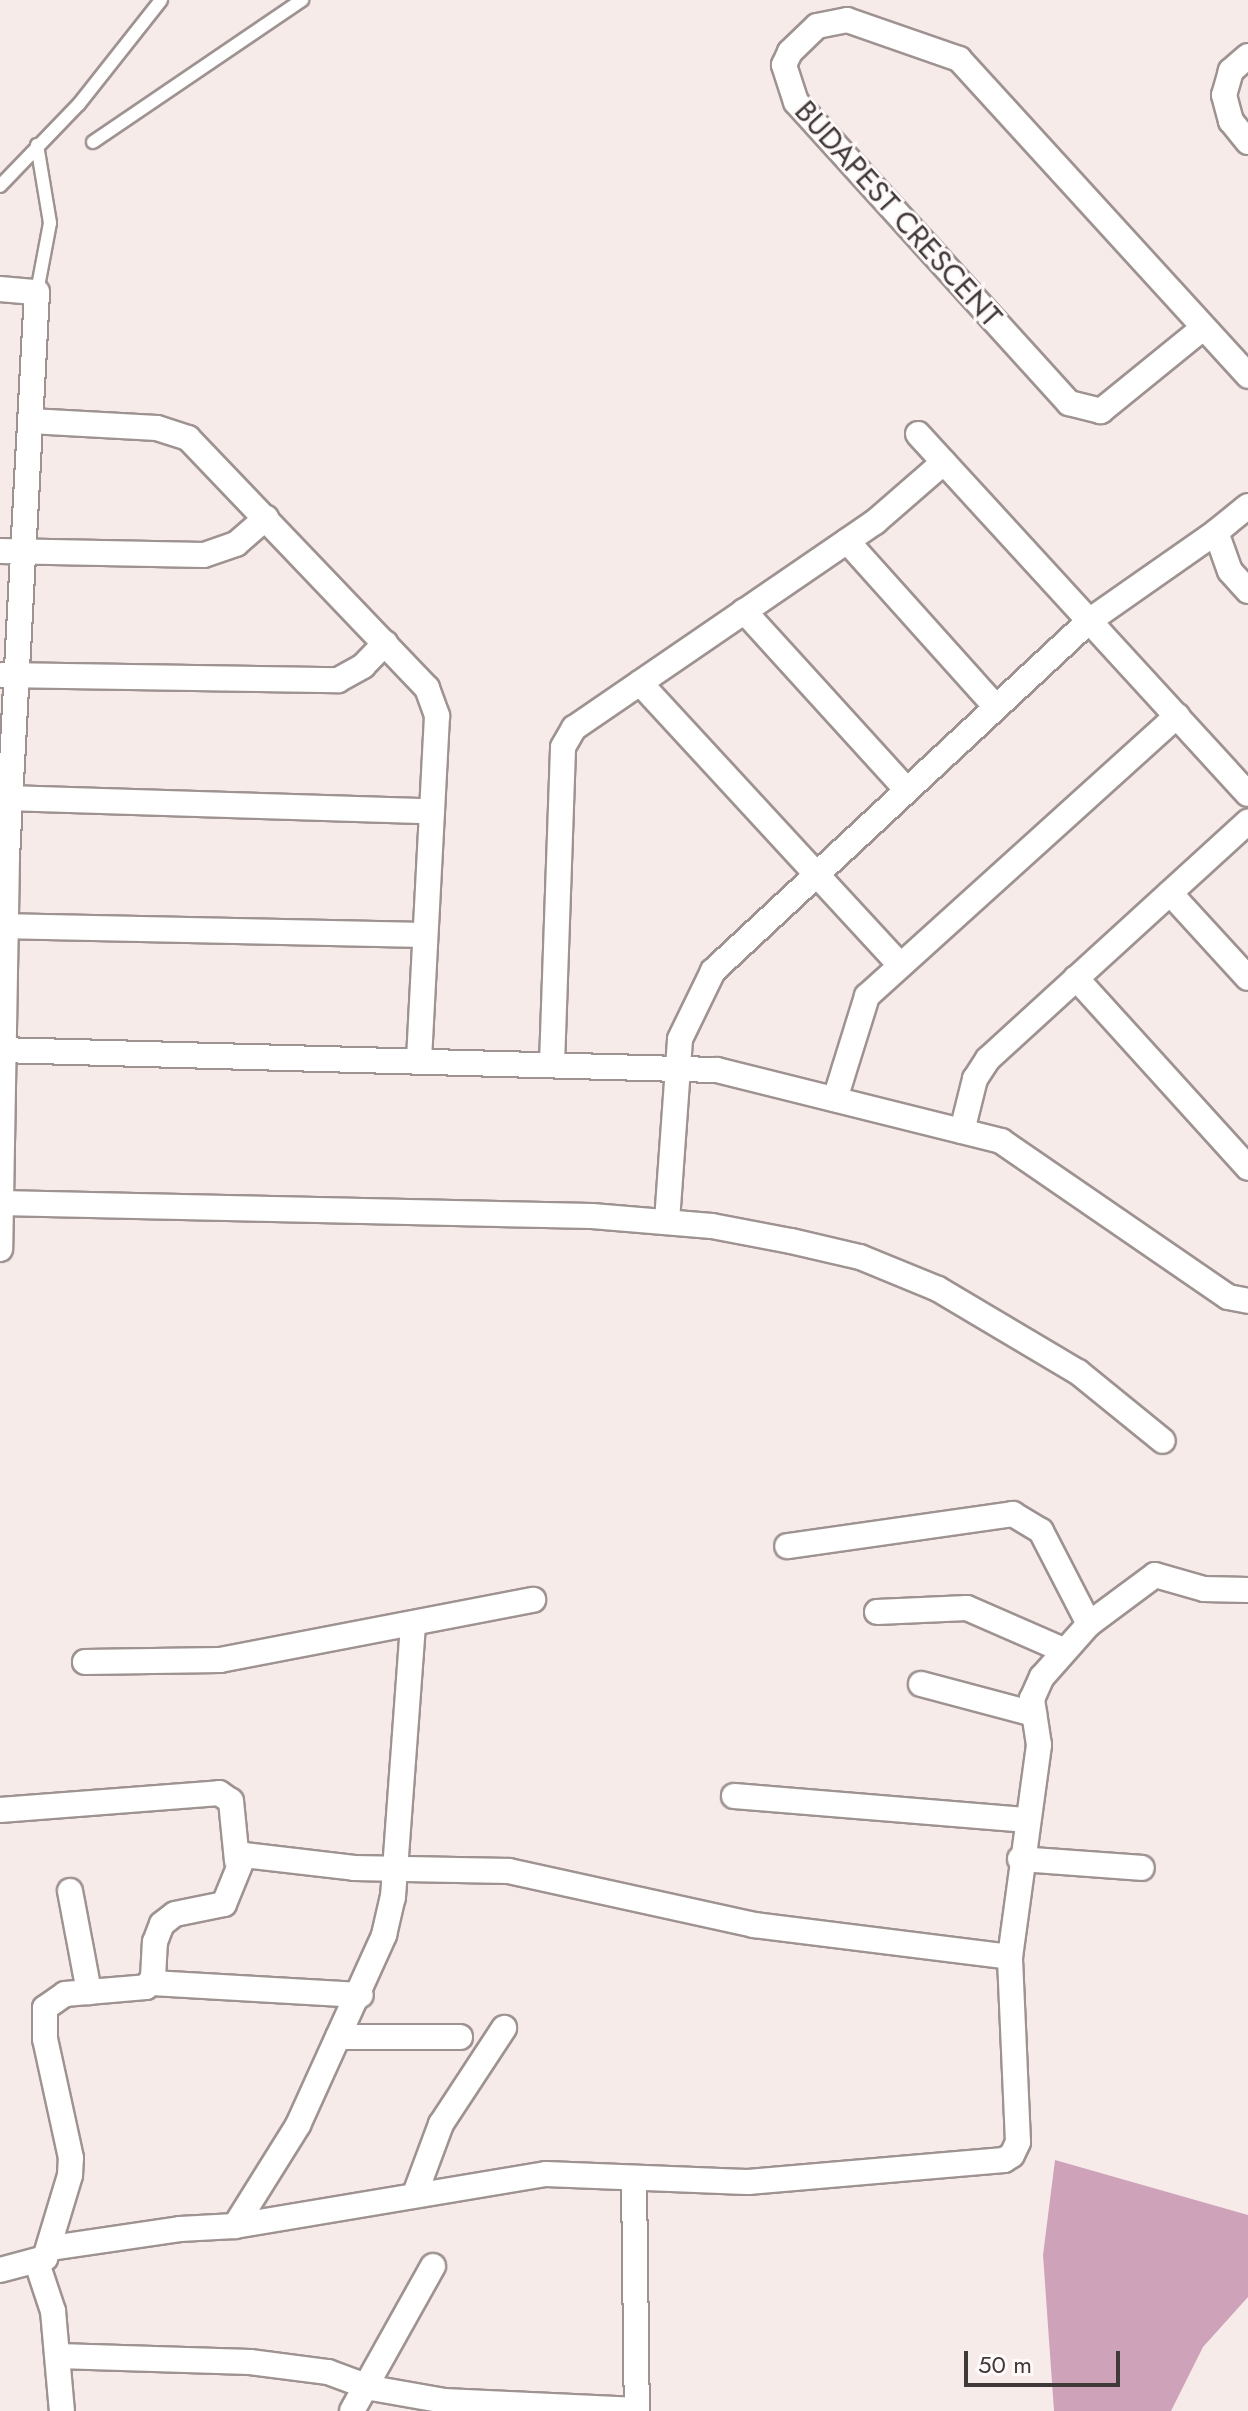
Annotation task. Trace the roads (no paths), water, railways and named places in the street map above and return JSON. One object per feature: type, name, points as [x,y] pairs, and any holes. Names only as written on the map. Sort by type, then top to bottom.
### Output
[{"type":"street","name":"BUDAPEST CRESCENT","points":[[1203,328],[1101,411],[1069,403],[796,102],[784,65],[790,52],[817,26],[847,20],[959,59],[1248,376]]},
{"type":"street","points":[[1248,56],[1231,71],[1224,95],[1231,121],[1248,142]]},
{"type":"street","points":[[0,289],[37,292],[30,421],[12,551],[8,675],[10,798],[3,926],[0,1249]]},
{"type":"street","points":[[30,421],[173,431],[197,446],[385,643],[433,700],[432,811],[419,1061]]},
{"type":"street","points":[[918,434],[1248,794]]},
{"type":"street","points":[[552,1064],[563,747],[574,728],[847,541],[944,462]]},
{"type":"street","points":[[667,1221],[675,1068],[691,1007],[713,971],[1089,621],[1248,506]]},
{"type":"street","points":[[12,551],[204,555],[236,544],[266,518]]},
{"type":"street","points":[[1216,532],[1226,564],[1248,591]]},
{"type":"street","points":[[847,541],[995,706]]},
{"type":"street","points":[[744,611],[906,789]]},
{"type":"street","points":[[8,675],[338,680],[363,666],[385,643]]},
{"type":"street","points":[[640,683],[813,875],[900,965]]},
{"type":"street","points":[[835,1099],[860,1010],[900,965],[1177,716]]},
{"type":"street","points":[[10,798],[432,811]]},
{"type":"street","points":[[962,1131],[975,1079],[988,1059],[1248,822]]},
{"type":"street","points":[[1170,893],[1248,978]]},
{"type":"street","points":[[3,926],[425,935]]},
{"type":"street","points":[[1076,978],[1248,1168]]},
{"type":"street","points":[[2,1050],[717,1070],[1001,1141],[1228,1297],[1248,1301]]},
{"type":"street","points":[[1,1203],[667,1221],[860,1257],[938,1289],[1078,1372],[1163,1441]]},
{"type":"street","points":[[787,1546],[1013,1514],[1041,1531],[1089,1624]]},
{"type":"street","points":[[0,2270],[44,2255],[166,2230],[235,2226],[546,2174],[634,2179],[789,2180],[1004,2160],[1018,2142],[1010,1957],[1025,1820],[1039,1745],[1034,1689],[1063,1650],[1089,1624],[1155,1575],[1204,1589],[1248,1590]]},
{"type":"street","points":[[85,1662],[220,1660],[533,1600]]},
{"type":"street","points":[[877,1612],[967,1608],[1063,1650]]},
{"type":"street","points":[[235,2226],[272,2173],[361,1995],[387,1923],[413,1625]]},
{"type":"street","points":[[921,1684],[1034,1714]]},
{"type":"street","points":[[0,1810],[219,1793],[231,1801],[237,1861],[224,1904],[175,1914],[162,1924],[151,1983]]},
{"type":"street","points":[[734,1796],[1025,1820]]},
{"type":"street","points":[[237,1861],[244,1855],[258,1855],[392,1869],[509,1871],[754,1925],[1010,1957]]},
{"type":"street","points":[[1020,1859],[1142,1868]]},
{"type":"street","points":[[70,1891],[89,1992]]},
{"type":"street","points":[[62,2411],[53,2311],[44,2255],[71,2158],[42,2019],[55,1996],[127,1991],[151,1983],[361,1995]]},
{"type":"street","points":[[415,2194],[441,2124],[504,2028]]},
{"type":"street","points":[[338,2037],[460,2037]]},
{"type":"street","points":[[58,2356],[250,2362],[328,2372],[366,2385],[445,2401],[637,2411],[634,2179]]},
{"type":"street","points":[[352,2411],[433,2266]]},
{"type":"lane","points":[[0,186],[79,104],[161,0]]},
{"type":"lane","points":[[93,142],[302,0]]},
{"type":"lane","points":[[37,145],[50,223],[37,292]]}]
